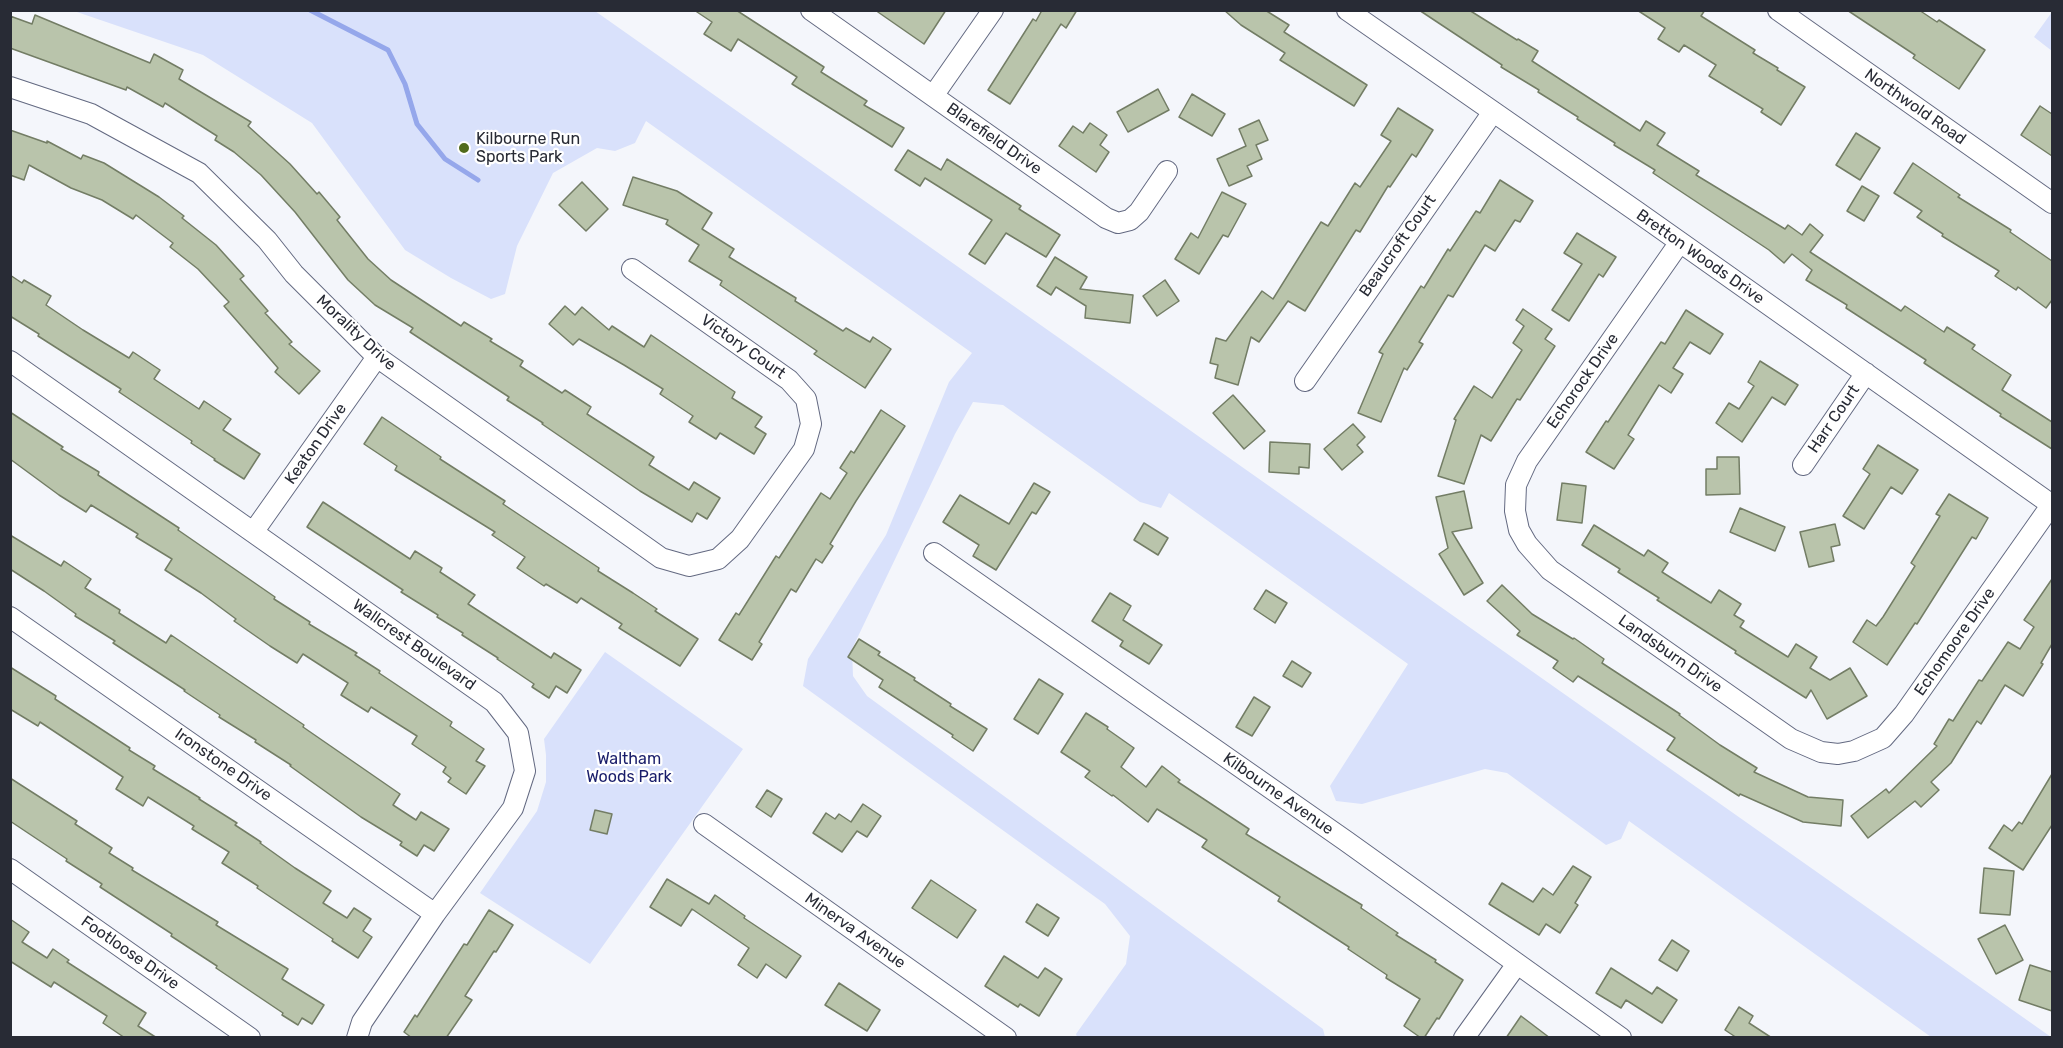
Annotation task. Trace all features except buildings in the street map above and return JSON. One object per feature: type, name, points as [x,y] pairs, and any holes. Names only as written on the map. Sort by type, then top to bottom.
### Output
[{"type":"street","name":"Blarefield Drive","points":[[811,10],[1106,218],[1118,223],[1130,220],[1139,212],[1167,171]]},
{"type":"street","points":[[933,96],[993,10]]},
{"type":"street","name":"Bretton Woods Drive","points":[[1347,10],[2052,505]]},
{"type":"street","name":"Northwold Road","points":[[1778,10],[2052,203]]},
{"type":"street","name":"Morality Drive","points":[[10,87],[91,114],[199,173],[267,240],[294,274],[377,357],[661,558],[689,566],[718,559],[740,539]]},
{"type":"street","name":"Beaucroft Court","points":[[1305,381],[1493,112]]},
{"type":"street","name":"Echorock Drive","points":[[1519,530],[1515,511],[1516,485],[1527,461],[1680,242]]},
{"type":"street","name":"Victory Court","points":[[632,269],[789,380],[806,399],[811,424],[804,449],[740,539]]},
{"type":"street","name":"Keaton Drive","points":[[254,531],[377,357]]},
{"type":"street","name":"Wallcrest Boulevard","points":[[10,361],[494,702],[518,733],[525,771],[513,808],[435,914],[362,1022],[357,1038]]},
{"type":"street","name":"Harr Court","points":[[1803,465],[1866,373]]},
{"type":"street","name":"Echomoore Drive","points":[[1838,754],[1854,751],[1883,738],[1904,714],[2052,505]]},
{"type":"street","name":"Landsburn Drive","points":[[1519,530],[1527,544],[1550,570],[1791,739],[1821,752],[1838,754]]},
{"type":"street","name":"Kilbourne Avenue","points":[[934,553],[1346,841],[1621,1038]]},
{"type":"street","name":"Ironstone Drive","points":[[10,617],[435,914]]},
{"type":"street","name":"Minerva Avenue","points":[[704,824],[1006,1038]]},
{"type":"street","name":"Footloose Drive","points":[[10,870],[250,1038]]},
{"type":"street","points":[[1464,1038],[1517,964]]},
{"type":"green space","points":[[74,11],[595,11],[2051,1037],[1931,1037],[1629,821],[1621,839],[1606,845],[1507,773],[1485,769],[1362,804],[1336,801],[1330,786],[1408,664],[1169,493],[1161,508],[1140,502],[1003,405],[973,402],[955,434],[852,649],[853,676],[867,696],[1323,1029],[1325,1037],[1077,1037],[1076,1034],[1126,964],[1130,936],[1105,904],[803,686],[808,659],[886,535],[949,382],[972,353],[646,121],[635,143],[615,151],[597,148],[553,173],[517,246],[505,294],[491,299],[405,250],[312,123],[203,55]]},
{"type":"green space","points":[[2052,12],[2052,51],[2034,37]]},
{"type":"green space","name":"Waltham Woods Park","points":[[605,652],[743,749],[590,964],[480,893],[537,811],[546,782],[544,739]]},
{"type":"waterway","points":[[310,10],[388,50],[405,84],[417,124],[445,159],[478,180]]},
{"type":"place","name":"Kilbourne Run Sports Park","points":[[464,148]]}]
